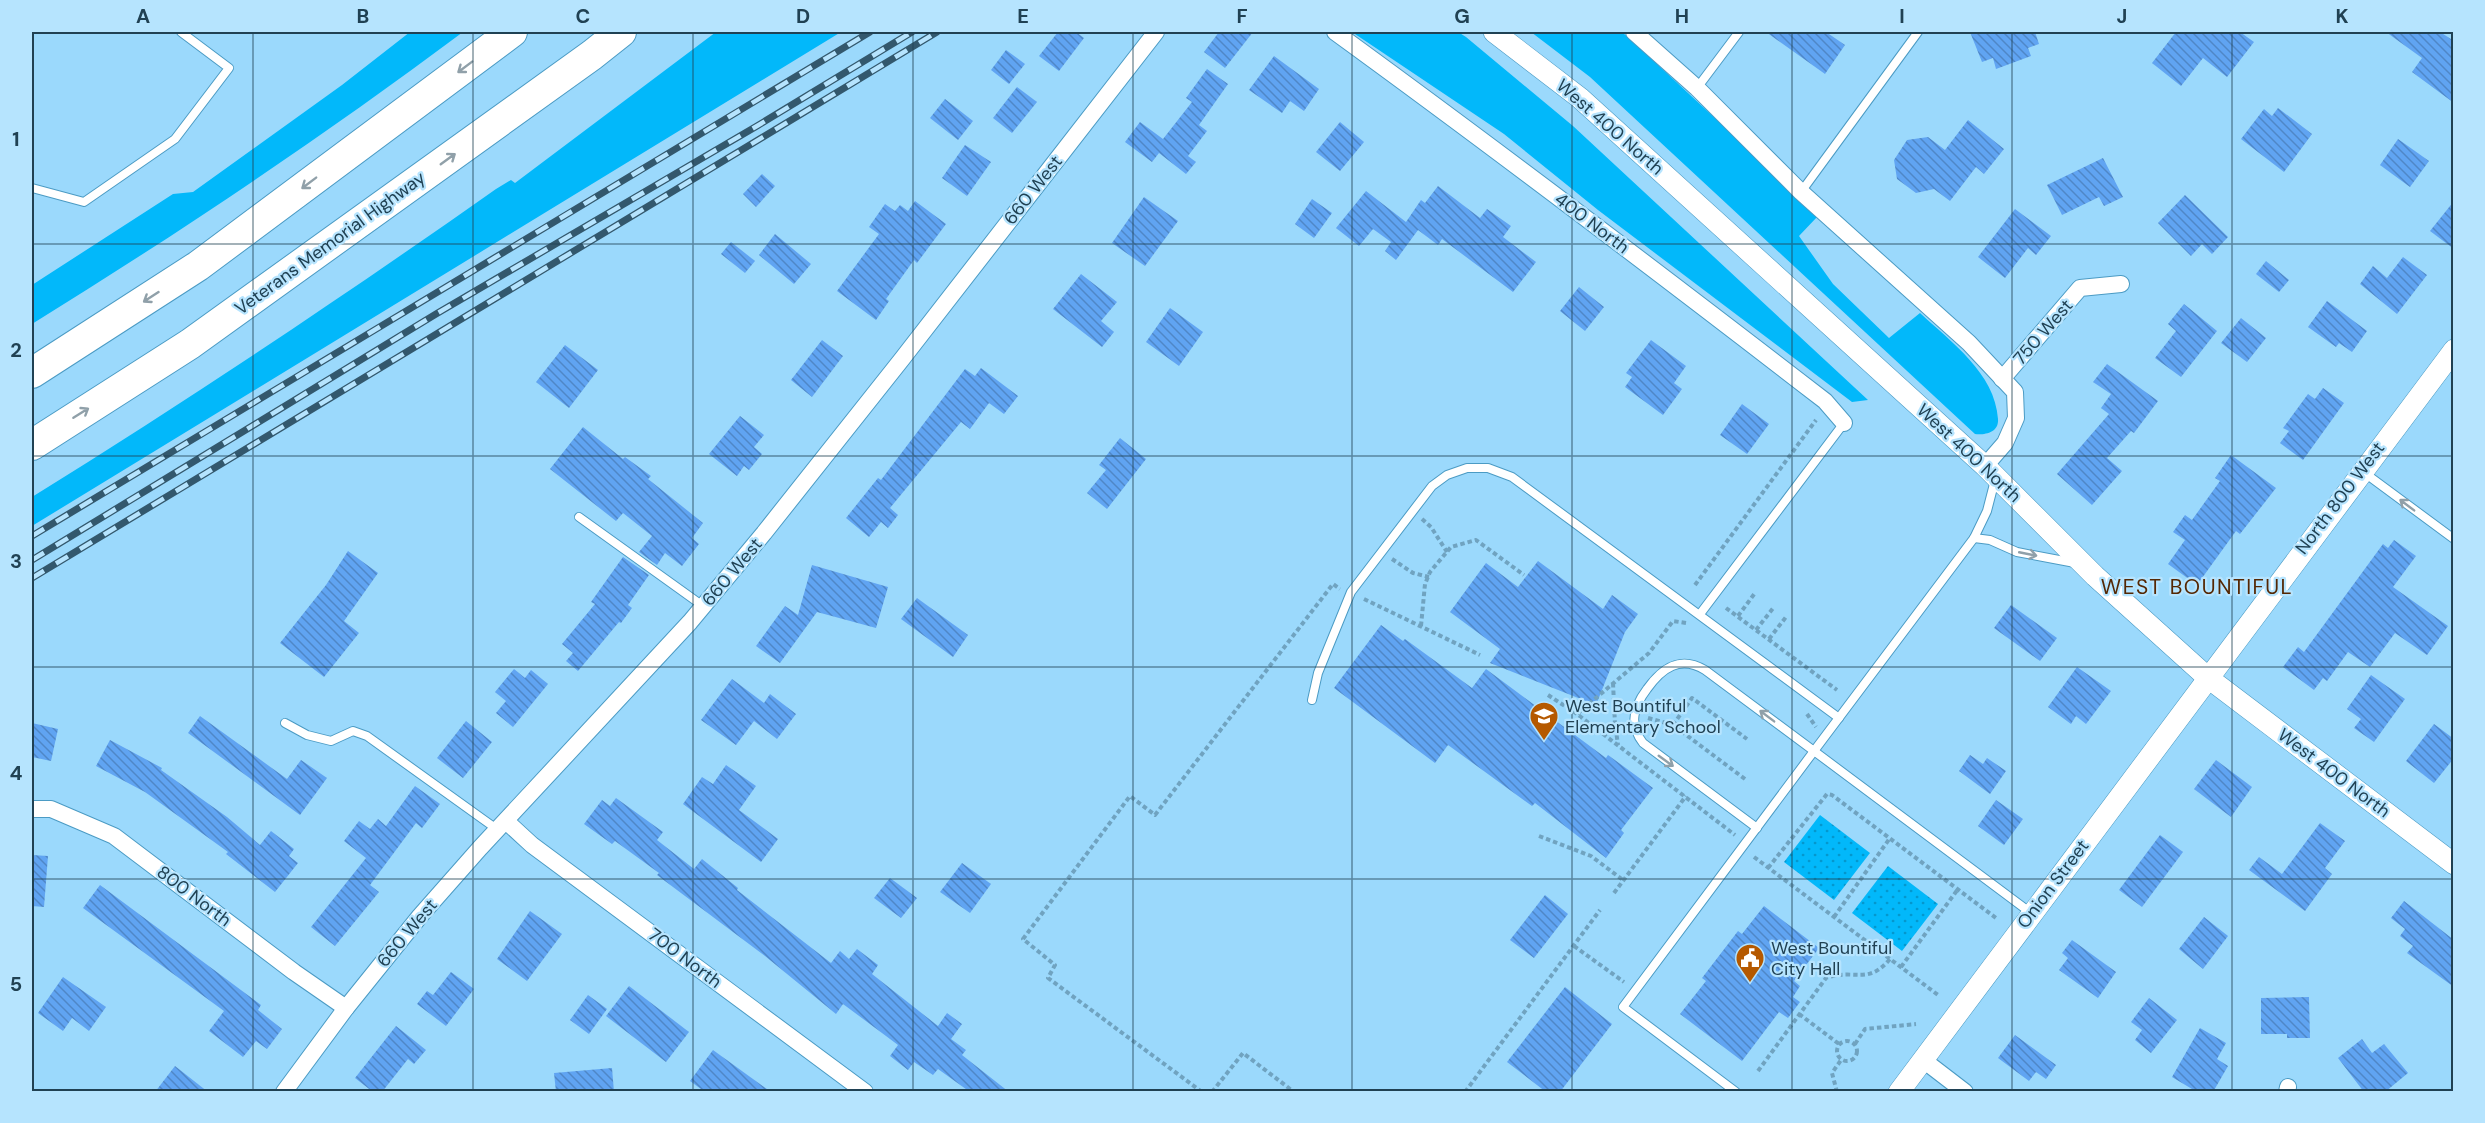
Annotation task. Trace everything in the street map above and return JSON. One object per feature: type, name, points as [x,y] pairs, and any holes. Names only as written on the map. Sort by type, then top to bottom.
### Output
[{"type":"highway","points":[[32,373],[198,266],[512,32]]},
{"type":"highway","name":"Veterans Memorial Highway","points":[[32,445],[190,344],[621,32]]},
{"type":"street","name":"660 West","points":[[284,1092],[346,1008],[420,916],[703,606],[902,359],[1156,32]]},
{"type":"street","name":"400 North","points":[[1335,32],[1460,123],[1825,401],[1844,423]]},
{"type":"street","name":"West 400 North","points":[[1494,32],[1580,98],[1990,471],[2084,565],[2207,677],[2454,864]]},
{"type":"street","points":[[1634,32],[1697,88],[1801,192],[1970,343],[2015,392],[2016,418],[2006,443],[1990,471]]},
{"type":"street","name":"750 West","points":[[2002,379],[2080,288],[2121,285]]},
{"type":"street","name":"North 800 West","points":[[2207,677],[2361,470],[2454,350]]},
{"type":"street","name":"Onion Street","points":[[1899,1092],[2207,677]]},
{"type":"street","name":"800 North","points":[[32,809],[51,809],[114,836],[294,972],[346,1008]]},
{"type":"street","name":"700 North","points":[[502,826],[532,845],[865,1092]]},
{"type":"street","points":[[1922,1059],[1965,1092]]},
{"type":"lane","points":[[32,188],[84,202],[175,140],[229,68],[182,32]]},
{"type":"lane","points":[[1697,88],[1739,32]]},
{"type":"lane","points":[[1801,192],[1918,32]]},
{"type":"lane","points":[[1700,615],[1844,423]]},
{"type":"lane","points":[[1312,700],[1318,673],[1351,592],[1412,510],[1437,481],[1456,470],[1478,467],[1499,470],[1512,477],[1839,718]]},
{"type":"lane","points":[[2361,470],[2454,539]]},
{"type":"lane","points":[[1736,1092],[1623,1007],[1974,538],[1987,510],[1990,471]]},
{"type":"lane","points":[[579,517],[703,606]]},
{"type":"lane","points":[[1974,538],[1990,540],[2017,552],[2084,565]]},
{"type":"lane","points":[[1757,828],[1650,749],[1639,738],[1634,725],[1635,707],[1658,674],[1673,664],[1690,663],[1698,666],[2031,913]]},
{"type":"lane","points":[[285,723],[307,735],[331,741],[353,731],[367,736],[502,826]]},
{"type":"path","points":[[1695,585],[1816,420]]},
{"type":"path","points":[[1412,510],[1431,527],[1447,552]]},
{"type":"path","points":[[1421,626],[1425,584],[1451,547],[1476,540],[1524,575]]},
{"type":"path","points":[[1381,552],[1413,573],[1429,577]]},
{"type":"path","points":[[1202,1092],[1048,978],[1055,965],[1023,939],[1130,796],[1155,814],[1333,584],[1480,655]]},
{"type":"path","points":[[1738,616],[1755,593]]},
{"type":"path","points":[[1756,630],[1773,607]]},
{"type":"path","points":[[1726,608],[1837,690]]},
{"type":"path","points":[[1769,639],[1786,617]]},
{"type":"path","points":[[1577,714],[1649,652],[1673,621],[1685,622],[1695,630]]},
{"type":"path","points":[[1613,682],[1618,745]]},
{"type":"path","points":[[1548,695],[1577,714],[1736,835]]},
{"type":"path","points":[[1673,725],[1692,698],[1747,739]]},
{"type":"path","points":[[1614,708],[1621,710]]},
{"type":"path","points":[[1800,709],[1810,716],[1816,727]]},
{"type":"path","points":[[1647,718],[1673,725],[1745,779]]},
{"type":"path","points":[[1768,868],[1827,794],[1832,795],[1996,918]]},
{"type":"path","points":[[1614,892],[1686,796]]},
{"type":"path","points":[[1539,836],[1591,856],[1623,880]]},
{"type":"path","points":[[1834,917],[1890,838]]},
{"type":"path","points":[[1754,857],[1938,995]]},
{"type":"path","points":[[1901,967],[1958,889]]},
{"type":"path","points":[[1465,1092],[1600,910]]},
{"type":"path","points":[[1574,946],[1612,973]]},
{"type":"path","points":[[1758,1071],[1826,978],[1837,975],[1872,974],[1880,970],[1890,959]]},
{"type":"path","points":[[1799,1014],[1839,1044]]},
{"type":"path","points":[[1855,1044],[1865,1029],[1916,1024]]},
{"type":"path","points":[[1839,1044],[1846,1041],[1855,1044],[1858,1051],[1856,1057],[1848,1062],[1841,1060]]},
{"type":"path","points":[[1839,1044],[1837,1051],[1841,1060]]},
{"type":"path","points":[[1212,1092],[1243,1053],[1294,1092]]},
{"type":"path","points":[[1837,1092],[1832,1073],[1841,1060]]},
{"type":"shaded area","points":[[410,32],[463,32],[358,109],[250,183],[142,255],[32,324],[32,285],[173,194],[193,192],[342,85]]},
{"type":"shaded area","points":[[716,32],[841,32],[32,526],[32,497],[150,423],[266,346],[496,189],[511,180],[515,183]]},
{"type":"shaded area","points":[[1352,32],[1458,32],[1466,37],[1573,126],[1868,400],[1852,402],[1598,210],[1504,134]]},
{"type":"shaded area","points":[[1531,32],[1621,32],[1627,36],[1817,217],[1799,236],[1833,284],[1889,338],[1920,313],[1958,347],[1989,387],[1998,419],[1994,430],[1975,434],[1590,77]]},
{"type":"shaded area","points":[[1820,815],[1870,853],[1834,900],[1784,862]]},
{"type":"shaded area","points":[[1888,866],[1938,904],[1902,951],[1852,913]]},
{"type":"building","points":[[1058,32],[1076,32],[1084,38],[1059,71],[1039,56]]},
{"type":"building","points":[[1219,32],[1253,32],[1225,68],[1204,52]]},
{"type":"building","points":[[1766,32],[1826,32],[1845,45],[1825,74]]},
{"type":"building","points":[[1970,32],[2035,32],[2039,44],[2028,48],[2031,56],[1996,69],[1993,58],[1982,62]]},
{"type":"building","points":[[2176,32],[2240,32],[2254,42],[2227,77],[2203,58],[2181,86],[2152,63]]},
{"type":"building","points":[[2386,32],[2440,32],[2454,41],[2454,103],[2412,72],[2422,58]]},
{"type":"building","points":[[1006,50],[1025,64],[1009,84],[991,70]]},
{"type":"building","points":[[1274,56],[1319,89],[1304,111],[1290,101],[1282,113],[1249,90]]},
{"type":"building","points":[[1207,69],[1228,84],[1199,125],[1207,131],[1188,156],[1196,162],[1186,174],[1159,153],[1152,162],[1125,142],[1140,122],[1163,139],[1192,102],[1186,98]]},
{"type":"building","points":[[1017,87],[1037,102],[1012,133],[993,118]]},
{"type":"building","points":[[945,99],[973,121],[958,140],[930,118]]},
{"type":"building","points":[[2278,108],[2312,134],[2284,172],[2241,139],[2264,109],[2272,116]]},
{"type":"building","points":[[1968,120],[2004,149],[1984,174],[1976,167],[1950,201],[1934,189],[1916,193],[1897,179],[1894,160],[1907,140],[1928,137],[1945,150]]},
{"type":"building","points":[[1340,122],[1364,142],[1340,171],[1316,152]]},
{"type":"building","points":[[2398,139],[2429,161],[2410,187],[2380,165]]},
{"type":"building","points":[[965,145],[991,162],[967,196],[942,178]]},
{"type":"building","points":[[2103,158],[2123,197],[2104,206],[2099,197],[2062,215],[2047,185]]},
{"type":"building","points":[[762,174],[775,186],[756,207],[743,194]]},
{"type":"building","points":[[1438,186],[1480,218],[1487,209],[1511,226],[1503,237],[1536,262],[1513,292],[1442,239],[1438,245],[1418,230],[1396,260],[1385,251],[1391,242],[1373,229],[1359,246],[1336,228],[1366,191],[1406,222],[1421,200],[1425,203]]},
{"type":"building","points":[[2185,195],[2228,237],[2212,254],[2202,244],[2191,256],[2158,223]]},
{"type":"building","points":[[1144,197],[1178,221],[1145,266],[1112,243]]},
{"type":"building","points":[[1312,199],[1332,213],[1314,238],[1295,224]]},
{"type":"building","points":[[915,201],[946,224],[917,263],[914,260],[886,299],[889,301],[876,320],[837,291],[879,234],[869,227],[885,204],[895,211],[900,205],[908,211]]},
{"type":"building","points":[[2454,201],[2454,249],[2430,231]]},
{"type":"building","points":[[2015,209],[2051,236],[2036,255],[2028,248],[2005,278],[1978,257]]},
{"type":"building","points":[[775,234],[811,264],[794,284],[759,255]]},
{"type":"building","points":[[731,242],[755,261],[745,273],[721,254]]},
{"type":"building","points":[[2403,257],[2427,275],[2397,314],[2360,284],[2373,266],[2387,278]]},
{"type":"building","points":[[2266,261],[2289,280],[2279,292],[2256,274]]},
{"type":"building","points":[[1081,274],[1117,302],[1101,321],[1114,332],[1102,347],[1053,309]]},
{"type":"building","points":[[1579,287],[1604,307],[1585,331],[1560,311]]},
{"type":"building","points":[[2327,301],[2367,331],[2352,352],[2339,343],[2336,347],[2308,327]]},
{"type":"building","points":[[2184,304],[2217,331],[2181,377],[2155,358],[2176,331],[2168,324]]},
{"type":"building","points":[[1170,308],[1203,332],[1179,366],[1146,342]]},
{"type":"building","points":[[2241,318],[2266,338],[2247,362],[2221,343]]},
{"type":"building","points":[[822,340],[843,356],[812,397],[791,380]]},
{"type":"building","points":[[1651,340],[1686,366],[1674,383],[1682,389],[1663,415],[1625,387],[1632,377],[1626,373]]},
{"type":"building","points":[[565,345],[598,370],[569,408],[536,382]]},
{"type":"building","points":[[2107,364],[2158,401],[2134,433],[2131,431],[2107,458],[2122,471],[2092,505],[2057,474],[2109,414],[2101,408],[2111,394],[2093,382]]},
{"type":"building","points":[[981,368],[1018,396],[1004,414],[989,403],[970,429],[961,422],[890,508],[898,515],[888,528],[881,522],[869,537],[846,518],[878,478],[881,480],[965,369],[975,376]]},
{"type":"building","points":[[2323,388],[2344,403],[2303,460],[2280,443],[2289,431],[2283,428],[2308,394],[2315,399]]},
{"type":"building","points":[[1742,404],[1769,424],[1747,454],[1720,435]]},
{"type":"building","points":[[740,416],[764,435],[754,447],[762,454],[749,470],[744,466],[737,476],[709,454]]},
{"type":"building","points":[[583,427],[623,459],[625,457],[651,476],[648,479],[703,523],[692,538],[699,544],[682,566],[665,553],[657,565],[639,552],[652,536],[623,513],[616,521],[550,469]]},
{"type":"building","points":[[1120,438],[1146,459],[1107,509],[1087,493],[1106,470],[1099,465]]},
{"type":"building","points":[[2231,455],[2276,488],[2240,534],[2236,531],[2197,585],[2168,564],[2185,540],[2173,532],[2185,515],[2192,520],[2220,481],[2215,478]]},
{"type":"building","points":[[2394,540],[2416,556],[2393,587],[2448,626],[2427,655],[2395,633],[2370,667],[2348,652],[2327,681],[2323,678],[2314,690],[2283,667],[2298,647],[2304,652],[2383,544],[2388,548]]},
{"type":"building","points":[[348,551],[378,573],[344,621],[359,633],[324,677],[280,643],[326,585]]},
{"type":"building","points":[[623,557],[649,575],[628,605],[632,608],[621,623],[619,622],[578,671],[566,661],[573,653],[562,644],[595,604],[591,602]]},
{"type":"building","points":[[1538,561],[1603,609],[1612,595],[1638,614],[1625,632],[1596,705],[1490,663],[1500,649],[1450,612],[1486,563],[1518,587]]},
{"type":"building","points":[[812,565],[888,587],[876,628],[817,612],[780,663],[756,646],[785,606],[798,615]]},
{"type":"building","points":[[917,598],[968,635],[953,657],[901,619]]},
{"type":"building","points":[[2011,605],[2057,638],[2040,661],[1994,628]]},
{"type":"building","points":[[1381,625],[1403,641],[1405,639],[1472,688],[1486,669],[1606,758],[1608,755],[1653,788],[1621,830],[1624,833],[1606,858],[1535,803],[1532,806],[1448,745],[1435,763],[1334,688]]},
{"type":"building","points":[[2077,667],[2111,691],[2086,724],[2076,716],[2071,724],[2048,707]]},
{"type":"building","points":[[514,669],[525,678],[531,670],[548,684],[513,727],[496,713],[506,701],[495,692]]},
{"type":"building","points":[[2371,675],[2405,699],[2374,742],[2354,728],[2361,719],[2347,709]]},
{"type":"building","points":[[732,679],[764,703],[770,694],[796,714],[777,739],[754,721],[736,745],[701,720]]},
{"type":"building","points":[[200,716],[287,779],[301,760],[327,778],[300,815],[188,733]]},
{"type":"building","points":[[466,721],[492,742],[463,778],[437,758]]},
{"type":"building","points":[[32,723],[58,729],[51,761],[32,757]]},
{"type":"building","points":[[2434,724],[2454,739],[2454,758],[2434,783],[2406,761]]},
{"type":"building","points":[[110,740],[162,768],[161,770],[227,817],[260,845],[271,831],[294,849],[289,856],[298,863],[275,892],[226,854],[228,852],[145,792],[96,766]]},
{"type":"building","points":[[1970,755],[1983,764],[1987,758],[2006,771],[1990,794],[1959,771]]},
{"type":"building","points":[[2216,760],[2252,787],[2231,817],[2194,789]]},
{"type":"building","points":[[726,765],[756,786],[739,810],[778,839],[761,862],[683,804],[702,777],[713,784]]},
{"type":"building","points":[[415,786],[440,804],[422,828],[416,823],[370,885],[379,892],[335,946],[311,927],[366,858],[344,841],[359,821],[370,829],[378,819],[386,826]]},
{"type":"building","points":[[616,798],[663,832],[657,840],[694,869],[702,859],[738,888],[737,890],[831,963],[840,951],[849,959],[857,949],[878,965],[872,974],[938,1026],[947,1013],[962,1024],[951,1039],[966,1050],[962,1055],[1009,1092],[970,1092],[938,1069],[933,1075],[914,1062],[908,1070],[890,1056],[898,1045],[843,1004],[836,1014],[765,956],[657,875],[659,873],[615,841],[612,844],[584,824],[602,800],[610,806]]},
{"type":"building","points":[[1996,800],[2023,819],[2004,845],[1978,826]]},
{"type":"building","points":[[2320,823],[2345,841],[2325,868],[2332,874],[2305,911],[2249,870],[2259,857],[2282,874]]},
{"type":"building","points":[[2160,835],[2183,852],[2142,907],[2119,890]]},
{"type":"building","points":[[32,855],[48,856],[44,907],[32,906]]},
{"type":"building","points":[[962,863],[991,884],[970,913],[940,892]]},
{"type":"building","points":[[890,878],[917,898],[901,918],[874,898]]},
{"type":"building","points":[[100,885],[261,1005],[258,1010],[282,1029],[267,1049],[256,1041],[243,1057],[209,1031],[224,1011],[83,908]]},
{"type":"building","points":[[1545,895],[1568,914],[1534,958],[1510,940]]},
{"type":"building","points":[[2404,901],[2454,940],[2454,987],[2407,953],[2413,946],[2400,936],[2405,929],[2391,918]]},
{"type":"building","name":"West Bountiful City Hall","points":[[1764,906],[1819,948],[1794,981],[1800,986],[1793,997],[1800,1002],[1788,1018],[1779,1012],[1742,1061],[1680,1014],[1706,981],[1702,978],[1738,931],[1742,934]]},
{"type":"building","points":[[530,911],[562,934],[527,981],[497,959]]},
{"type":"building","points":[[2204,917],[2228,936],[2203,969],[2179,949]]},
{"type":"building","points":[[2072,940],[2116,972],[2098,998],[2059,970],[2068,958],[2062,953]]},
{"type":"building","points":[[451,972],[474,989],[446,1026],[417,1004],[427,991],[433,995]]},
{"type":"building","points":[[63,977],[106,1007],[89,1031],[72,1018],[63,1031],[38,1013]]},
{"type":"building","points":[[629,986],[689,1032],[666,1062],[606,1016]]},
{"type":"building","points":[[1565,987],[1612,1024],[1560,1092],[1546,1092],[1507,1062]]},
{"type":"building","points":[[588,995],[607,1009],[589,1034],[570,1020]]},
{"type":"building","points":[[2309,997],[2310,1038],[2287,1038],[2287,1034],[2261,1034],[2261,998]]},
{"type":"building","points":[[2149,998],[2177,1020],[2151,1053],[2135,1040],[2142,1030],[2131,1022]]},
{"type":"building","points":[[396,1026],[426,1050],[414,1064],[408,1059],[382,1092],[373,1092],[355,1078]]},
{"type":"building","points":[[2200,1028],[2226,1043],[2217,1059],[2228,1066],[2213,1092],[2197,1092],[2172,1077]]},
{"type":"building","points":[[2015,1035],[2056,1065],[2046,1079],[2036,1072],[2029,1081],[1998,1058]]},
{"type":"building","points":[[2362,1039],[2372,1053],[2384,1044],[2408,1073],[2385,1092],[2364,1092],[2338,1058]]},
{"type":"building","points":[[713,1050],[771,1092],[705,1092],[690,1081]]},
{"type":"building","points":[[175,1066],[208,1092],[155,1092]]},
{"type":"building","points":[[612,1068],[614,1092],[556,1092],[554,1073]]},
{"type":"railway","points":[[32,536],[870,32]]},
{"type":"railway","points":[[32,560],[436,314],[757,126],[912,32]]},
{"type":"railway","points":[[32,578],[937,32]]},
{"type":"place","name":"West Bountiful Elementary School","points":[[1544,742]]},
{"type":"place","name":"West Bountiful City Hall","points":[[1750,984]]},
{"type":"district","name":"WEST BOUNTIFUL","points":[[2197,587]]}]
